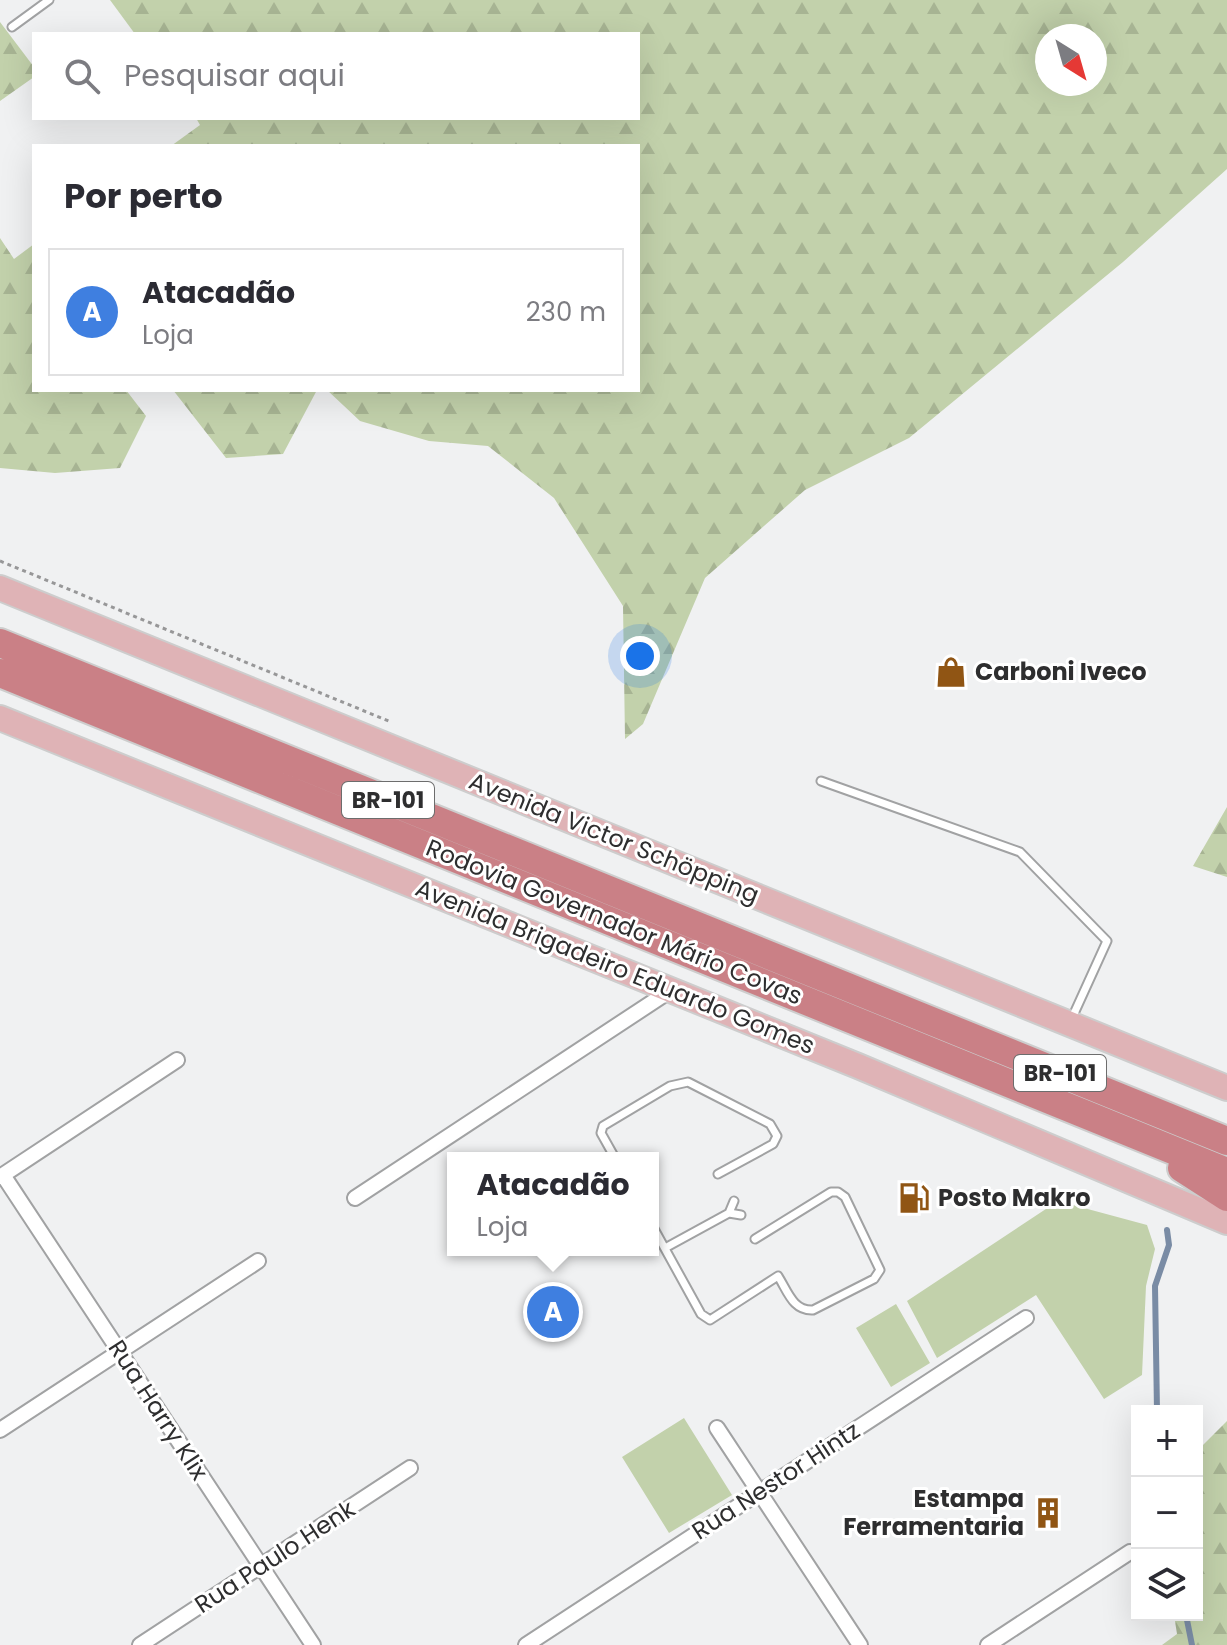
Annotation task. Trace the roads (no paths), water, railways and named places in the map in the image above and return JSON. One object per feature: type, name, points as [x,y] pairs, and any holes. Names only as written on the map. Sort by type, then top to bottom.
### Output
[{"type":"highway","name":"Rodovia Governador Mário Covas","points":[[0,643],[1227,1141]]},
{"type":"highway","name":"Rodovia Governador Mário Covas","points":[[0,673],[1227,1172]]},
{"type":"highway","points":[[1152,1110],[1227,1124]]},
{"type":"highway","points":[[1125,1130],[1227,1197]]},
{"type":"main road","name":"Avenida Victor Schöpping","points":[[0,588],[1227,1088]]},
{"type":"main road","name":"Avenida Brigadeiro Eduardo Gomes","points":[[0,718],[671,990],[1227,1222]]},
{"type":"street","points":[[355,1198],[671,990]]},
{"type":"street","points":[[2,1176],[177,1060]]},
{"type":"street","name":"Rua Harry Klix","points":[[2,1176],[313,1645]]},
{"type":"street","points":[[0,1430],[258,1261]]},
{"type":"street","name":"Rua Nestor Hintz","points":[[526,1645],[1026,1318]]},
{"type":"street","points":[[717,1428],[860,1645]]},
{"type":"street","name":"Rua Paulo Henk","points":[[140,1645],[410,1468]]},
{"type":"street","points":[[988,1645],[1130,1552]]},
{"type":"lane","points":[[12,27],[49,0]]},
{"type":"lane","points":[[821,781],[1020,852],[1107,941],[1069,1024]]},
{"type":"lane","points":[[612,1152],[601,1133],[603,1126],[670,1086],[688,1082],[775,1129],[777,1136],[773,1144],[718,1174]]},
{"type":"lane","points":[[659,1238],[701,1314],[710,1320],[778,1276],[797,1307],[813,1310],[874,1279],[880,1270],[851,1208],[838,1192],[831,1192],[755,1239]]},
{"type":"lane","points":[[729,1213],[734,1201]]},
{"type":"lane","points":[[665,1248],[729,1213],[741,1215]]},
{"type":"waterway","points":[[1157,1405],[1155,1286],[1169,1245],[1167,1230]]},
{"type":"waterway","points":[[1187,1621],[1192,1645]]},
{"type":"place","name":"Carboni Iveco","points":[[951,672]]},
{"type":"place","name":"Posto Makro","points":[[914,1198]]},
{"type":"place","name":"Atacadão","points":[[553,1312]]},
{"type":"place","name":"Estampa Ferramentaria","points":[[1048,1513]]}]
